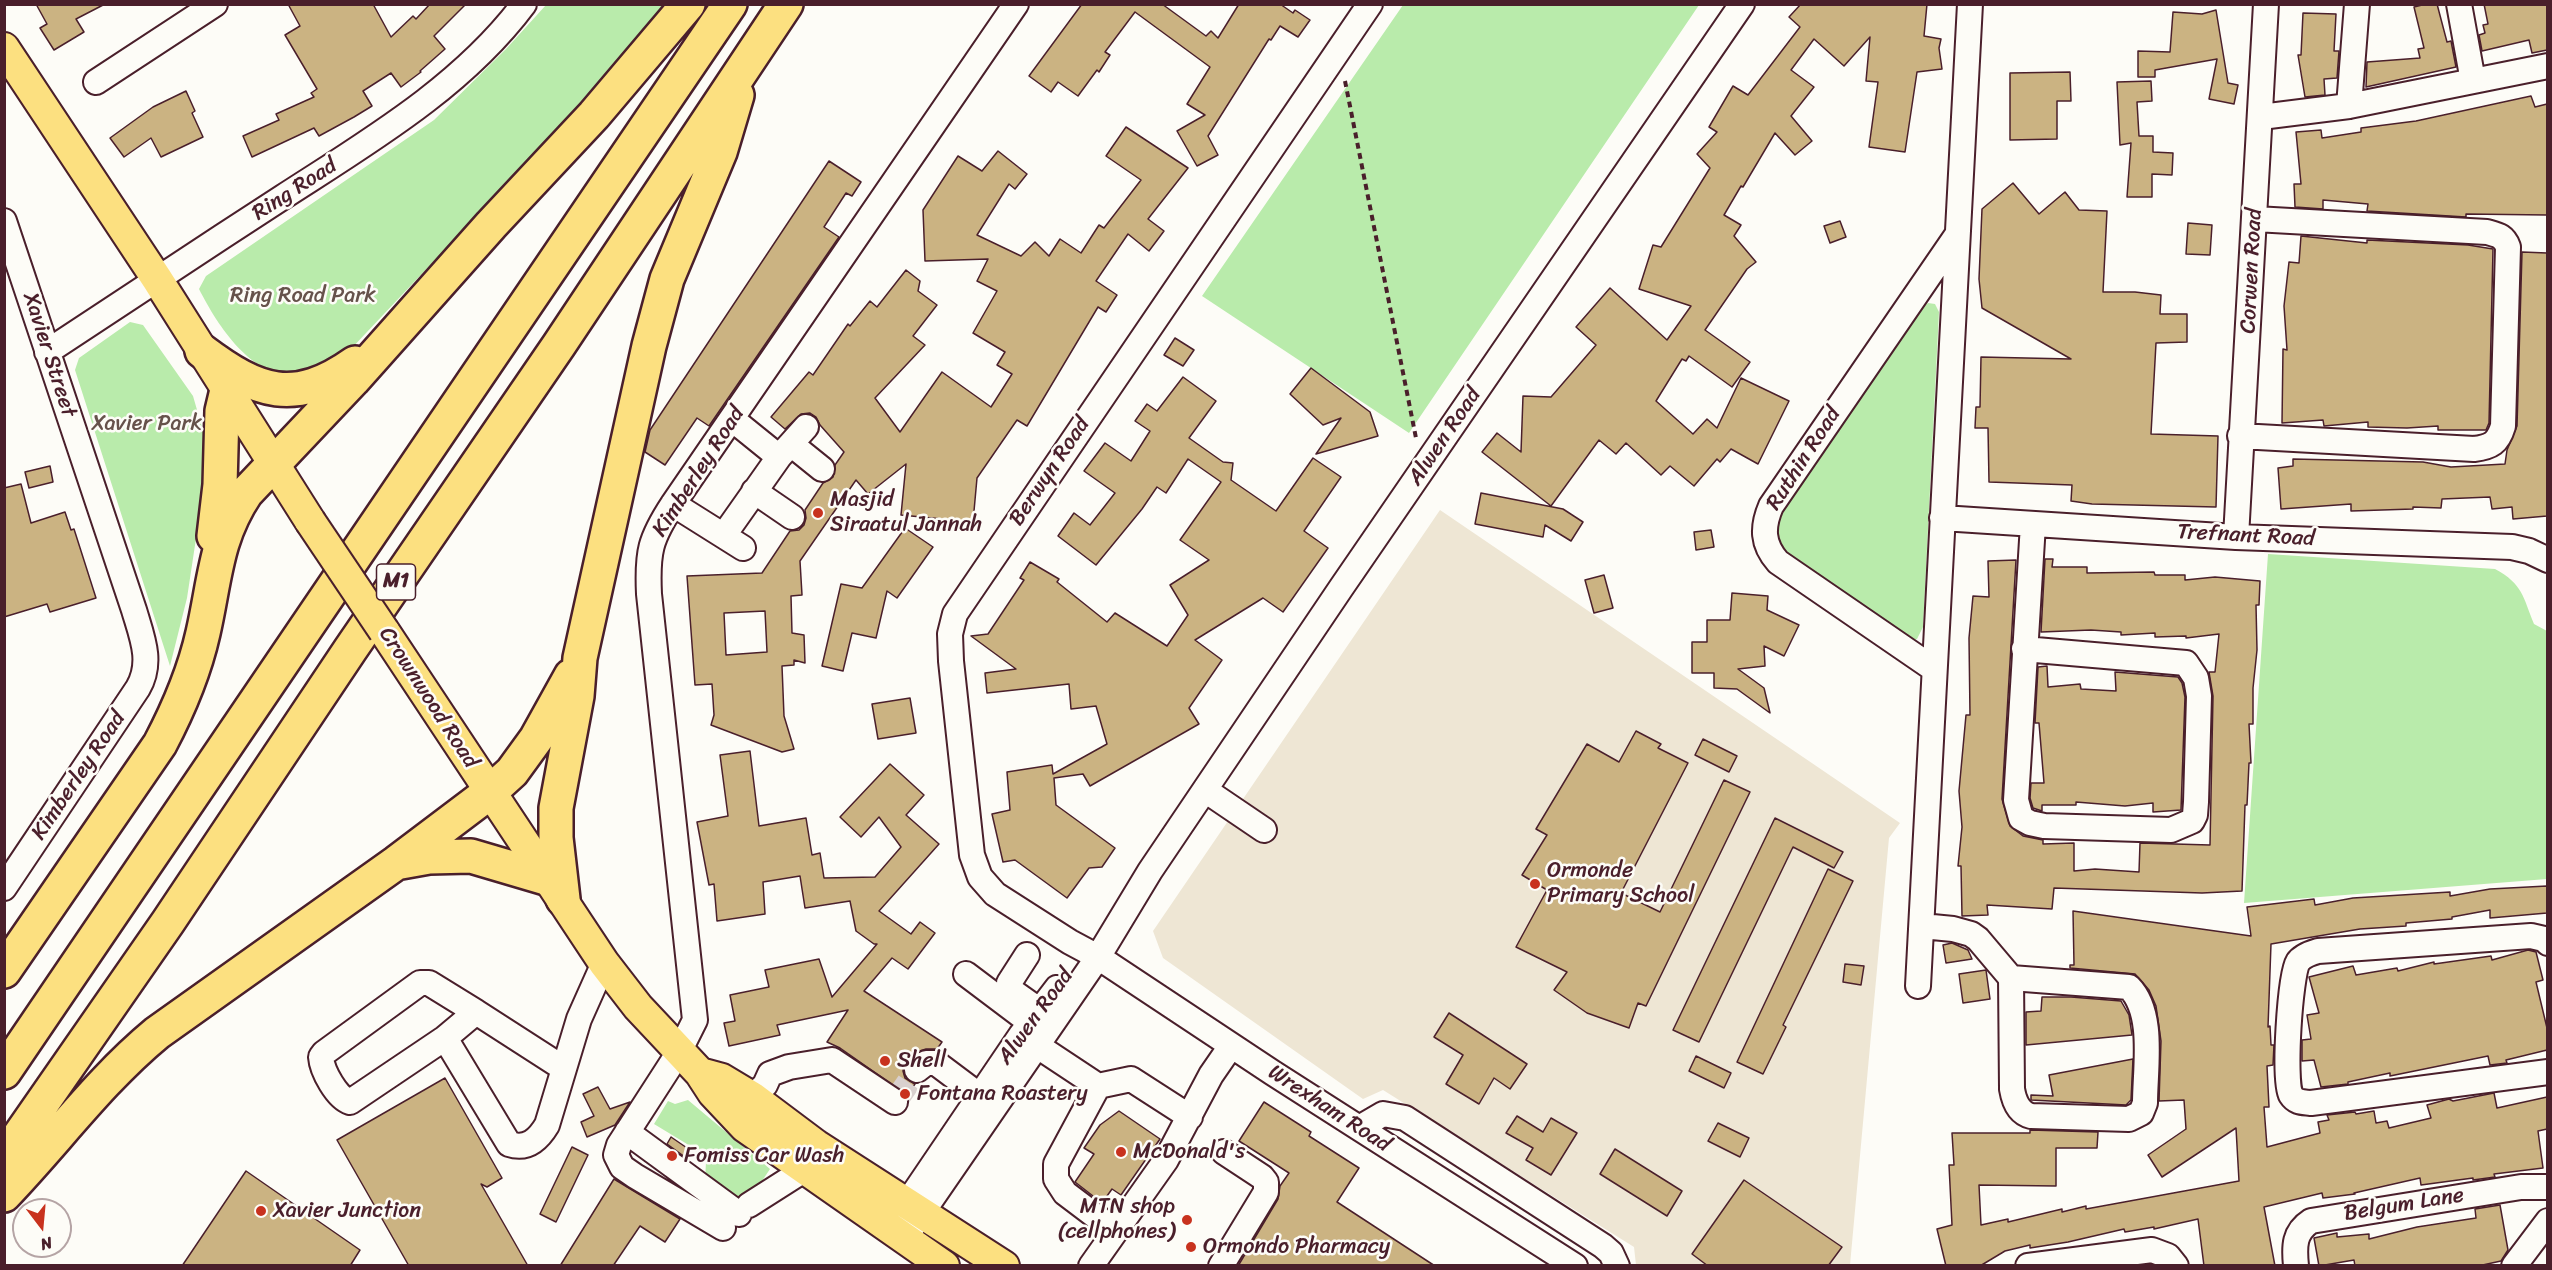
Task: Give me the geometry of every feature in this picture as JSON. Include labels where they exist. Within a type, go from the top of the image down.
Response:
[{"type":"highway","points":[[4,971],[160,744],[180,705],[192,676],[203,632],[215,564],[234,511],[246,493],[391,338],[601,106],[688,4]]},
{"type":"highway","name":"M1","points":[[4,1072],[730,4]]},
{"type":"highway","name":"M1","points":[[4,1158],[168,922],[350,650],[559,345],[786,4]]},
{"type":"highway","points":[[396,863],[429,857],[471,856],[556,889],[556,808],[577,696],[580,658],[652,334],[667,279],[720,152],[747,62]]},
{"type":"highway","points":[[202,351],[249,383],[284,391],[309,387],[329,379],[391,338]]},
{"type":"highway","points":[[215,564],[214,534],[222,465],[222,411],[227,390]]},
{"type":"highway","points":[[4,1195],[91,1095],[139,1048],[211,993],[396,863],[490,792],[512,772],[536,739],[580,658]]},
{"type":"main road","points":[[4,48],[157,279]]},
{"type":"main road","name":"Crownwood Road","points":[[157,279],[310,521],[604,963],[638,1007],[700,1072],[712,1093],[745,1127],[944,1266]]},
{"type":"main road","name":"Crownwood Road","points":[[700,1072],[722,1079],[752,1097],[816,1145],[1004,1266]]},
{"type":"street","points":[[96,82],[215,4]]},
{"type":"street","name":"Ring Road","points":[[47,352],[356,150],[411,111],[477,55],[524,4]]},
{"type":"street","name":"Kimberley Road","points":[[804,1170],[737,1215],[627,1132],[679,1052],[695,1020],[649,594],[648,565],[655,535],[673,504],[1016,4]]},
{"type":"street","name":"Berwyn Road","points":[[1092,953],[995,894],[984,884],[977,872],[972,855],[951,661],[950,634],[955,614],[1370,4]]},
{"type":"street","name":"Alwen Road","points":[[915,1209],[980,1096],[1092,953],[1150,871],[1742,4]]},
{"type":"street","points":[[1918,987],[1970,4]]},
{"type":"street","name":"Corwen Road","points":[[2236,537],[2266,4]]},
{"type":"street","points":[[2349,106],[2357,4]]},
{"type":"street","points":[[2459,4],[2473,81]]},
{"type":"street","points":[[2261,117],[2349,106],[2547,66]]},
{"type":"street","points":[[2240,436],[2474,448],[2487,447],[2496,442],[2503,426],[2508,247],[2505,239],[2487,232],[2255,219]]},
{"type":"street","name":"Xavier Street","points":[[4,221],[134,610],[146,661]]},
{"type":"street","name":"Ruthin Road","points":[[1934,669],[1778,561],[1768,549],[1763,531],[1771,506],[1957,235]]},
{"type":"street","points":[[732,419],[792,443],[822,469]]},
{"type":"street","points":[[673,504],[734,542],[754,491],[792,443]]},
{"type":"street","points":[[754,491],[792,517]]},
{"type":"street","name":"Trefnant Road","points":[[1942,518],[2236,537],[2512,546],[2547,560]]},
{"type":"street","points":[[2024,649],[2186,663],[2192,668],[2199,696],[2196,802],[2192,821],[2171,830],[2044,826],[2021,818],[2016,800],[2024,649],[2033,524]]},
{"type":"street","name":"Kimberley Road","points":[[4,888],[138,688],[144,678],[146,661]]},
{"type":"street","points":[[1205,790],[1264,830]]},
{"type":"street","points":[[1922,926],[1953,929],[1971,934],[1978,939],[2010,978],[2012,1089],[2013,1097],[2020,1109],[2031,1116],[2129,1119],[2141,1113],[2145,1103],[2146,1015],[2136,994],[2129,987],[2010,978]]},
{"type":"street","points":[[2547,943],[2544,939],[2531,936],[2318,951],[2308,955],[2297,964],[2292,980],[2287,1076],[2292,1097],[2300,1102],[2311,1102],[2547,1072]]},
{"type":"street","name":"Alwen Road","points":[[897,1234],[1032,1028],[1092,953]]},
{"type":"street","name":"Wrexham Road","points":[[1092,953],[1231,1046],[1575,1266]]},
{"type":"street","points":[[1027,955],[1009,983],[1009,989],[1032,1028]]},
{"type":"street","points":[[445,1038],[509,1144],[519,1147],[530,1144],[541,1136],[547,1125],[579,1019],[604,963]]},
{"type":"street","points":[[966,974],[1098,1086]]},
{"type":"street","points":[[476,1012],[445,1038],[350,1102],[340,1094],[321,1062],[324,1053],[420,983],[429,983],[476,1012],[563,1068]]},
{"type":"street","points":[[1091,1266],[1114,1230],[1153,1181],[1211,1075],[1231,1046]]},
{"type":"street","points":[[752,1097],[765,1085],[770,1074],[789,1067],[832,1060],[895,1102]]},
{"type":"street","points":[[917,1070],[926,1062],[936,1063],[980,1096]]},
{"type":"street","points":[[1114,1230],[1065,1192],[1056,1179],[1056,1164],[1098,1086],[1131,1078],[1190,1117]]},
{"type":"street","points":[[1359,1128],[1383,1114],[1405,1118],[1603,1246],[1611,1253],[1617,1266]]},
{"type":"street","points":[[1221,1266],[1266,1192],[1266,1182],[1262,1177],[1224,1152]]},
{"type":"street","name":"Belgum Lane","points":[[2296,1266],[2295,1240],[2302,1226],[2311,1221],[2521,1187],[2547,1187]]},
{"type":"street","points":[[2514,1266],[2547,1221]]},
{"type":"street","points":[[2028,1266],[2090,1261],[2152,1250],[2168,1256],[2176,1266]]},
{"type":"path","points":[[1339,50],[1422,471]]},
{"type":"shaded area","name":"Ormonde Primary School","points":[[1440,510],[1900,823],[1889,838],[1850,1265],[1636,1265],[1634,1247],[1383,1090],[1363,1099],[1163,958],[1153,931]]},
{"type":"green space","name":"Ring Road Park","points":[[546,5],[670,5],[567,120],[350,350],[336,362],[320,372],[299,376],[280,374],[262,367],[246,355],[219,324],[199,289],[206,276],[434,120],[506,49]]},
{"type":"green space","points":[[1403,5],[1699,5],[1409,433],[1202,296]]},
{"type":"green space","points":[[1928,303],[1935,304],[1939,312],[1923,627],[1917,639],[1908,642],[1777,547],[1778,516],[1922,307]]},
{"type":"green space","name":"Xavier Park","points":[[130,322],[143,325],[193,396],[204,434],[207,466],[187,598],[170,666],[75,370],[79,358]]},
{"type":"green space","points":[[2268,554],[2495,569],[2517,586],[2534,624],[2547,631],[2547,879],[2244,903]]},
{"type":"green space","points":[[688,1100],[770,1169],[762,1181],[736,1198],[705,1181],[706,1162],[687,1144],[654,1124],[668,1101],[675,1104]]},
{"type":"building","points":[[36,4],[105,4],[76,19],[84,32],[54,50],[40,28],[47,24]]},
{"type":"building","points":[[288,4],[373,4],[391,37],[413,16],[416,19],[430,4],[466,4],[434,36],[445,49],[401,87],[391,73],[363,91],[372,106],[354,117],[319,136],[314,128],[252,157],[243,136],[279,120],[276,114],[314,97],[311,93],[317,89],[285,35],[300,26]]},
{"type":"building","points":[[1082,4],[1162,4],[1206,36],[1211,31],[1218,38],[1239,4],[1280,4],[1293,13],[1295,10],[1310,20],[1298,37],[1280,26],[1271,40],[1269,39],[1208,136],[1218,155],[1197,166],[1177,131],[1205,115],[1187,104],[1210,67],[1135,12],[1105,52],[1110,55],[1099,72],[1097,70],[1078,96],[1058,82],[1051,92],[1029,76]]},
{"type":"building","points":[[1801,4],[1927,4],[1924,36],[1941,39],[1939,48],[1942,69],[1917,72],[1905,152],[1869,147],[1878,82],[1866,81],[1870,37],[1844,66],[1814,39],[1791,70],[1814,87],[1791,116],[1812,141],[1795,155],[1775,133],[1724,215],[1741,225],[1734,236],[1756,262],[1747,269],[1705,330],[1750,362],[1732,387],[1689,356],[1686,361],[1682,359],[1656,401],[1693,434],[1707,419],[1717,428],[1741,378],[1789,401],[1758,464],[1731,449],[1720,462],[1717,459],[1694,486],[1670,466],[1661,475],[1626,443],[1616,454],[1599,440],[1551,506],[1482,452],[1497,433],[1521,452],[1523,396],[1551,397],[1596,345],[1576,327],[1610,288],[1667,340],[1691,306],[1639,289],[1653,245],[1661,247],[1710,168],[1697,154],[1717,132],[1709,127],[1733,86],[1748,95],[1800,27],[1789,17]]},
{"type":"building","points":[[2437,4],[2447,42],[2451,41],[2456,67],[2366,87],[2367,62],[2420,58],[2418,49],[2424,48],[2414,7]]},
{"type":"building","points":[[2484,4],[2547,4],[2547,50],[2532,53],[2529,40],[2482,51],[2479,35],[2485,33],[2483,25],[2488,24]]},
{"type":"building","points":[[2216,10],[2228,83],[2238,85],[2234,104],[2209,99],[2217,59],[2155,70],[2155,77],[2138,77],[2138,51],[2170,52],[2173,12],[2202,14]]},
{"type":"building","points":[[2303,13],[2336,14],[2334,51],[2339,51],[2337,78],[2324,79],[2325,95],[2305,97],[2298,55],[2301,55]]},
{"type":"building","points":[[2070,72],[2071,101],[2057,101],[2057,139],[2010,140],[2010,73]]},
{"type":"building","points":[[2151,81],[2152,101],[2137,102],[2139,136],[2153,136],[2153,152],[2173,153],[2172,175],[2152,174],[2152,197],[2127,197],[2131,143],[2120,145],[2117,82]]},
{"type":"building","points":[[186,91],[195,111],[192,113],[203,137],[161,157],[151,138],[124,157],[110,138],[153,107]]},
{"type":"building","points":[[2531,96],[2535,107],[2547,104],[2547,215],[2466,214],[2466,217],[2367,211],[2368,204],[2323,200],[2323,209],[2295,207],[2294,184],[2301,184],[2296,132],[2321,130],[2322,138],[2361,132],[2361,128],[2416,121]]},
{"type":"building","points":[[1126,127],[1188,168],[1148,219],[1164,231],[1149,251],[1128,234],[1096,281],[1117,295],[1106,312],[1098,307],[1027,426],[1017,420],[977,478],[973,522],[901,515],[906,464],[868,494],[856,480],[800,561],[802,595],[791,596],[792,633],[804,635],[805,663],[794,660],[794,665],[782,666],[784,716],[794,749],[782,752],[711,725],[714,715],[712,684],[695,685],[687,576],[762,573],[790,531],[799,530],[804,525],[805,510],[823,483],[833,477],[835,465],[844,452],[820,425],[816,417],[810,413],[801,414],[785,429],[771,417],[809,372],[813,375],[848,324],[850,326],[870,301],[877,307],[906,270],[920,281],[918,291],[937,305],[913,336],[925,345],[875,398],[900,432],[942,372],[991,407],[1012,374],[997,365],[1005,352],[973,333],[997,291],[977,281],[988,259],[925,261],[923,210],[958,156],[982,171],[998,151],[1027,174],[1015,189],[1009,184],[977,235],[1021,256],[1035,242],[1049,256],[1060,239],[1081,253],[1099,225],[1104,228],[1141,180],[1106,156]],"holes":[[[765,611],[767,652],[726,655],[724,613]]]},
{"type":"building","points":[[829,161],[861,182],[852,196],[846,193],[824,227],[839,237],[709,426],[697,418],[665,465],[645,452],[650,430]]},
{"type":"building","points":[[2013,183],[2039,214],[2065,192],[2079,210],[2107,211],[2103,292],[2161,295],[2160,314],[2187,314],[2187,342],[2156,343],[2151,434],[2218,436],[2216,507],[2092,504],[2071,501],[2072,485],[1989,482],[1988,428],[1975,428],[1976,407],[1980,407],[1981,357],[2071,359],[1982,308],[1979,279],[1982,209]]},
{"type":"building","points":[[1840,221],[1846,237],[1830,243],[1824,226]]},
{"type":"building","points":[[2188,223],[2212,225],[2210,255],[2186,254]]},
{"type":"building","points":[[2301,236],[2367,243],[2367,240],[2468,245],[2493,249],[2489,423],[2486,430],[2438,430],[2438,426],[2368,427],[2368,422],[2324,426],[2323,420],[2282,423],[2283,349],[2287,350],[2284,306],[2289,262],[2299,263]]},
{"type":"building","points":[[2522,252],[2547,253],[2547,516],[2513,519],[2512,507],[2492,509],[2490,497],[2442,499],[2441,508],[2413,507],[2413,509],[2351,511],[2351,504],[2281,509],[2278,468],[2293,466],[2293,459],[2423,462],[2451,467],[2505,464],[2507,450],[2517,426]]},
{"type":"building","points":[[1175,338],[1194,350],[1183,366],[1164,355]]},
{"type":"building","points":[[1311,368],[1370,412],[1378,436],[1316,454],[1341,418],[1323,425],[1290,394]]},
{"type":"building","points":[[1183,377],[1216,401],[1189,438],[1223,462],[1233,463],[1231,480],[1276,511],[1313,458],[1341,477],[1304,531],[1328,548],[1283,612],[1263,598],[1195,640],[1222,660],[1189,708],[1199,724],[1090,786],[1083,774],[1054,778],[1056,805],[1115,848],[1102,867],[1089,868],[1067,898],[1015,860],[1003,862],[992,814],[1010,810],[1007,772],[1052,765],[1053,774],[1107,744],[1096,706],[1071,709],[1069,684],[987,693],[985,673],[1016,669],[971,636],[988,634],[1024,580],[1020,578],[1030,562],[1059,579],[1057,582],[1107,622],[1115,613],[1167,646],[1188,615],[1170,585],[1209,560],[1180,540],[1221,482],[1188,459],[1166,493],[1157,487],[1096,565],[1058,536],[1074,513],[1090,525],[1115,493],[1084,471],[1105,443],[1131,461],[1150,431],[1135,421],[1147,404],[1157,411]]},
{"type":"building","points":[[50,466],[53,482],[29,488],[25,472]]},
{"type":"building","points":[[21,484],[31,523],[65,512],[71,530],[74,529],[96,598],[50,612],[47,604],[4,617],[4,488]]},
{"type":"building","points":[[1481,493],[1563,509],[1583,522],[1571,541],[1545,525],[1543,537],[1475,524]]},
{"type":"building","points":[[905,528],[933,547],[897,598],[887,591],[876,638],[852,633],[843,671],[822,666],[841,584],[862,588]]},
{"type":"building","points":[[1711,530],[1714,547],[1696,550],[1694,532]]},
{"type":"building","points":[[2045,559],[2053,559],[2052,567],[2087,567],[2087,573],[2154,572],[2155,575],[2185,575],[2185,580],[2215,577],[2260,581],[2259,605],[2256,605],[2257,650],[2253,688],[2253,724],[2249,724],[2251,763],[2249,763],[2247,805],[2245,805],[2242,891],[2202,893],[2054,888],[2052,909],[1987,905],[1988,915],[1962,916],[1961,866],[1958,866],[1962,827],[1959,791],[1966,715],[1970,715],[1969,638],[1973,596],[1989,597],[1988,561],[2016,560],[2002,799],[2010,826],[2023,836],[2043,840],[2043,844],[2074,843],[2074,871],[2095,869],[2139,872],[2140,843],[2210,845],[2213,696],[2209,672],[2215,672],[2219,634],[2186,638],[2186,636],[2155,637],[2155,633],[2121,635],[2121,632],[2091,630],[2041,632]]},
{"type":"building","points":[[1604,575],[1613,608],[1594,613],[1585,580]]},
{"type":"building","points":[[1732,593],[1768,596],[1767,610],[1799,625],[1784,656],[1764,646],[1765,666],[1738,669],[1764,688],[1770,713],[1737,689],[1714,688],[1714,673],[1692,673],[1692,642],[1707,642],[1707,620],[1730,620]]},
{"type":"building","points":[[2047,666],[2048,687],[2080,684],[2081,689],[2116,691],[2115,672],[2178,677],[2185,697],[2181,810],[2153,812],[2153,803],[2125,806],[2076,802],[2076,805],[2042,805],[2042,811],[2033,808],[2030,798],[2031,783],[2044,783],[2039,723],[2035,723],[2038,667]]},
{"type":"building","points":[[910,698],[916,733],[878,739],[872,704]]},
{"type":"building","points":[[1636,731],[1661,744],[1658,748],[1688,763],[1621,893],[1660,912],[1724,780],[1750,792],[1646,1006],[1638,1003],[1629,1028],[1587,1013],[1554,990],[1567,972],[1516,947],[1547,890],[1522,875],[1547,835],[1536,829],[1587,744],[1619,762]]},
{"type":"building","points":[[1703,739],[1737,756],[1729,772],[1695,755]]},
{"type":"building","points":[[750,751],[759,826],[806,818],[812,855],[820,853],[824,878],[875,877],[901,847],[879,817],[861,837],[840,817],[890,764],[924,795],[906,815],[939,844],[879,911],[911,934],[920,922],[935,933],[908,969],[892,958],[864,991],[942,1042],[937,1049],[917,1052],[904,1064],[905,1078],[915,1084],[907,1095],[840,1048],[827,1042],[848,1010],[777,1025],[780,1035],[729,1046],[724,1023],[735,1021],[730,995],[769,987],[765,970],[819,959],[832,997],[877,944],[856,931],[850,901],[805,908],[800,876],[763,882],[765,914],[717,921],[714,884],[709,885],[697,822],[728,816],[720,755]]},
{"type":"building","points":[[1775,818],[1843,852],[1834,868],[1793,847],[1699,1042],[1673,1030]]},
{"type":"building","points":[[1828,869],[1853,881],[1783,1025],[1786,1027],[1763,1074],[1737,1062]]},
{"type":"building","points":[[2547,886],[2547,913],[2490,918],[2490,910],[2452,917],[2452,919],[2406,923],[2406,926],[2360,929],[2271,944],[2268,1027],[2270,1026],[2271,1045],[2274,1045],[2273,1065],[2267,1066],[2269,1107],[2264,1107],[2267,1147],[2320,1133],[2318,1122],[2329,1120],[2327,1115],[2374,1111],[2376,1123],[2387,1121],[2389,1128],[2431,1118],[2427,1105],[2449,1099],[2453,1101],[2494,1093],[2497,1108],[2547,1097],[2547,1129],[2538,1131],[2543,1168],[2494,1174],[2495,1177],[2421,1185],[2420,1178],[2355,1194],[2323,1198],[2322,1193],[2264,1207],[2275,1266],[2204,1266],[2198,1219],[2154,1229],[2154,1227],[2125,1232],[2124,1229],[2068,1242],[2030,1248],[2030,1245],[2005,1251],[1980,1266],[1946,1266],[1937,1229],[1952,1225],[1949,1165],[1954,1165],[1952,1133],[2030,1133],[2030,1130],[2098,1132],[2097,1148],[2056,1148],[2056,1186],[1979,1185],[1981,1225],[2008,1219],[2008,1222],[2062,1209],[2062,1212],[2086,1206],[2086,1209],[2239,1181],[2236,1128],[2162,1177],[2148,1155],[2186,1129],[2184,1100],[2159,1101],[2161,1041],[2156,1006],[2149,990],[2135,974],[2070,968],[2070,965],[2074,965],[2073,911],[2251,936],[2247,907],[2314,899],[2315,905],[2353,898],[2450,892],[2450,896],[2490,889]]},
{"type":"building","points":[[1952,943],[1968,950],[1972,959],[1946,963],[1943,945]]},
{"type":"building","points":[[2528,950],[2536,952],[2543,980],[2536,982],[2547,1028],[2547,1050],[2506,1060],[2507,1063],[2490,1065],[2488,1056],[2390,1076],[2390,1073],[2348,1082],[2348,1084],[2321,1087],[2314,1060],[2302,1061],[2302,1040],[2311,1039],[2307,1015],[2319,1013],[2309,977],[2353,966],[2356,975],[2397,968],[2398,971],[2434,962],[2434,964],[2491,956],[2492,960]]},
{"type":"building","points":[[1845,964],[1864,966],[1861,985],[1843,982]]},
{"type":"building","points":[[1986,970],[1990,999],[1963,1003],[1959,974]]},
{"type":"building","points":[[2042,997],[2121,1001],[2129,1015],[2132,1035],[2026,1045],[2026,1012],[2041,1011]]},
{"type":"building","points":[[1449,1013],[1527,1064],[1510,1089],[1494,1078],[1479,1104],[1446,1084],[1463,1055],[1434,1037]]},
{"type":"building","points":[[1696,1056],[1731,1073],[1724,1088],[1689,1071]]},
{"type":"building","points":[[2133,1059],[2131,1100],[2126,1105],[2031,1100],[2031,1095],[2053,1096],[2049,1075]]},
{"type":"building","points":[[445,1078],[502,1178],[487,1187],[481,1184],[528,1266],[409,1266],[337,1140]]},
{"type":"building","points":[[598,1087],[610,1109],[630,1102],[615,1125],[587,1137],[581,1122],[594,1116],[583,1094]]},
{"type":"building","points":[[1264,1102],[1311,1132],[1309,1136],[1359,1168],[1337,1202],[1435,1266],[1238,1266],[1278,1199],[1280,1186],[1289,1173],[1239,1141]]},
{"type":"building","name":"McDonald's","points":[[1119,1111],[1160,1139],[1121,1195],[1112,1189],[1102,1203],[1075,1182],[1094,1154],[1084,1148],[1100,1125]]},
{"type":"building","points":[[1517,1116],[1543,1132],[1551,1118],[1577,1133],[1551,1175],[1526,1160],[1533,1148],[1506,1133]]},
{"type":"building","points":[[1718,1123],[1749,1138],[1740,1157],[1708,1141]]},
{"type":"building","points":[[671,1137],[690,1150],[685,1157],[667,1144]]},
{"type":"building","points":[[572,1147],[588,1155],[556,1222],[540,1214]]},
{"type":"building","points":[[1615,1149],[1682,1191],[1667,1216],[1600,1174]]},
{"type":"building","name":"Xavier Junction","points":[[246,1171],[360,1250],[350,1266],[182,1266]]},
{"type":"building","points":[[614,1179],[680,1219],[665,1242],[640,1226],[613,1266],[560,1266]]},
{"type":"building","points":[[1744,1180],[1842,1247],[1828,1266],[1708,1266],[1692,1254]]},
{"type":"building","points":[[2500,1205],[2508,1250],[2501,1261],[2478,1266],[2355,1266],[2354,1260],[2319,1266],[2314,1238],[2337,1233],[2337,1237],[2369,1234],[2369,1239],[2417,1227],[2476,1218],[2475,1209]]},
{"type":"tunnel","points":[[895,1102],[917,1070]]},
{"type":"place","name":"Masjid Siraatul Jannah","points":[[818,513]]},
{"type":"place","name":"Ormonde Primary School","points":[[1535,884]]},
{"type":"place","name":"Shell","points":[[885,1061]]},
{"type":"place","name":"Fontana Roastery","points":[[905,1094]]},
{"type":"place","name":"McDonald's","points":[[1121,1152]]},
{"type":"place","name":"Fomiss Car Wash","points":[[672,1156]]},
{"type":"place","name":"Xavier Junction","points":[[261,1211]]},
{"type":"place","name":"MTN shop (cellphones)","points":[[1187,1220]]},
{"type":"place","name":"Ormondo Pharmacy","points":[[1191,1247]]}]
